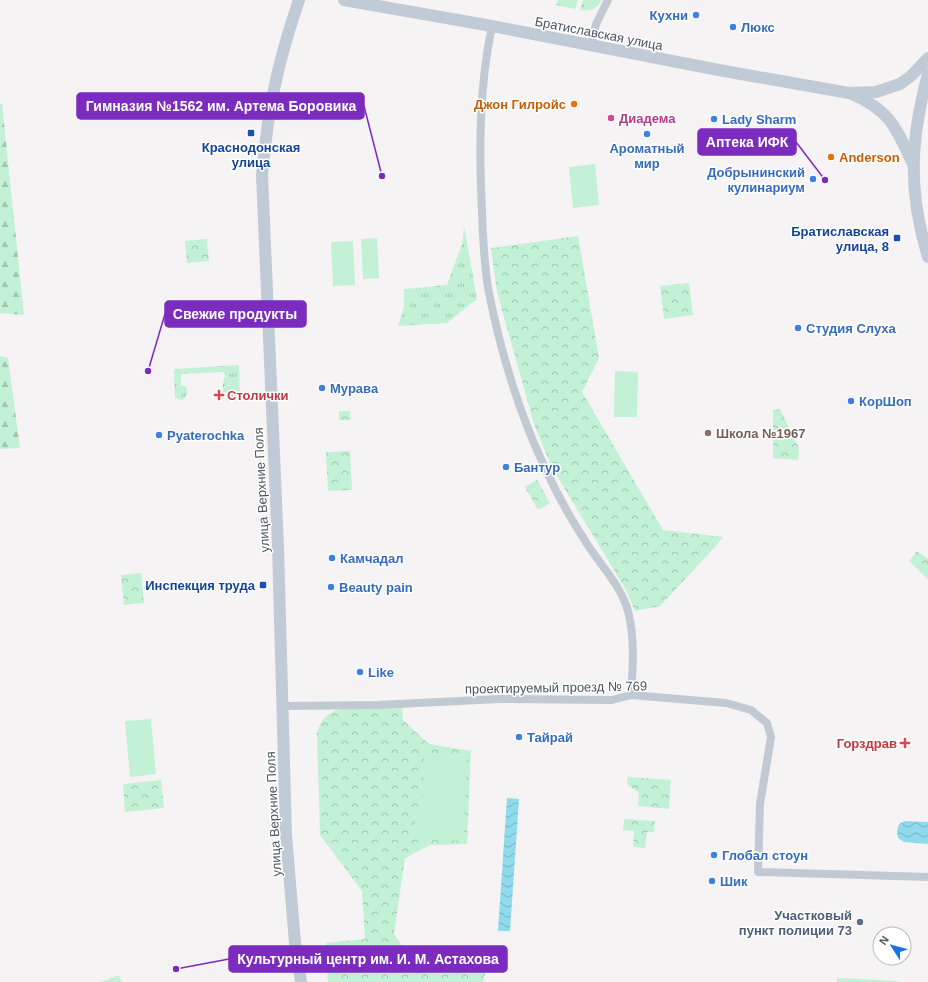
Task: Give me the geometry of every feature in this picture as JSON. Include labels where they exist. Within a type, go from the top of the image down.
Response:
[{"type":"main road","name":"улица Верхние Поля","points":[[299,0],[292,20],[269,116],[262,176],[278,548],[286,835],[295,943],[302,982]]},
{"type":"main road","name":"Братиславская улица","points":[[344,0],[492,26],[724,71],[849,93],[876,92],[900,84],[911,76],[928,58]]},
{"type":"main road","name":"Братиславская улица","points":[[928,74],[920,103],[916,126],[913,165],[916,209],[928,257]]},
{"type":"main road","name":"Братиславская улица","points":[[849,93],[872,105],[889,119],[896,129],[913,165]]},
{"type":"street","points":[[591,46],[596,24],[608,0]]},
{"type":"street","points":[[492,26],[486,54],[483,87],[480,167],[484,243],[489,292],[503,350],[522,412],[545,470],[584,540],[620,591],[628,611],[632,635],[631,695]]},
{"type":"street","name":"проектируемый проезд № 769","points":[[283,706],[378,705],[499,699],[612,700],[631,695],[726,703],[751,710],[767,723],[771,736],[760,804],[758,872],[928,878]]},
{"type":"green space","points":[[558,0],[578,0],[575,9],[556,5]]},
{"type":"green space","points":[[583,0],[602,0],[598,6],[593,9],[580,10]]},
{"type":"green space","points":[[0,104],[2,104],[24,315],[0,313]]},
{"type":"green space","points":[[595,164],[599,205],[573,208],[569,167]]},
{"type":"green space","points":[[464,226],[477,299],[447,323],[398,326],[404,307],[404,289],[447,285],[462,244]]},
{"type":"green space","points":[[578,236],[599,358],[582,392],[663,530],[723,537],[660,606],[635,611],[626,590],[551,466],[534,424],[497,292],[491,248]]},
{"type":"green space","points":[[377,238],[379,278],[363,279],[361,239]]},
{"type":"green space","points":[[207,239],[209,261],[187,263],[185,241]]},
{"type":"green space","points":[[353,241],[355,285],[333,286],[331,242]]},
{"type":"green space","points":[[689,283],[693,315],[664,319],[660,286]]},
{"type":"green space","points":[[0,356],[8,358],[20,448],[0,449]]},
{"type":"green space","points":[[239,365],[240,400],[228,401],[224,395],[223,382],[225,376],[223,372],[181,374],[181,386],[186,386],[187,394],[182,400],[175,398],[174,369]]},
{"type":"green space","points":[[615,371],[638,372],[637,417],[614,417]]},
{"type":"green space","points":[[780,409],[799,448],[798,460],[773,458],[773,410]]},
{"type":"green space","points":[[339,411],[350,411],[351,420],[339,420]]},
{"type":"green space","points":[[350,451],[352,490],[328,491],[326,452]]},
{"type":"green space","points":[[537,480],[550,503],[538,510],[525,487]]},
{"type":"green space","points":[[917,551],[928,559],[928,579],[909,561]]},
{"type":"green space","points":[[141,573],[144,603],[124,605],[121,575]]},
{"type":"green space","points":[[402,707],[403,720],[429,744],[471,751],[467,844],[430,845],[405,858],[394,934],[407,953],[487,967],[483,982],[328,982],[326,943],[365,939],[362,891],[320,835],[317,732],[326,717],[337,710],[344,708]]},
{"type":"green space","points":[[151,719],[156,774],[130,777],[125,721]]},
{"type":"green space","points":[[424,753],[467,755],[463,841],[414,839],[416,808],[422,808]]},
{"type":"green space","points":[[628,777],[671,780],[669,809],[638,806],[639,793],[627,784]]},
{"type":"green space","points":[[161,780],[164,808],[125,812],[123,784]]},
{"type":"green space","points":[[624,819],[655,821],[654,832],[647,832],[645,848],[633,847],[634,831],[623,830]]},
{"type":"green space","points":[[119,975],[122,982],[101,982]]},
{"type":"green space","points":[[837,978],[898,981],[898,982],[837,982]]},
{"type":"water","points":[[507,798],[519,799],[510,931],[498,931]]},
{"type":"water","points":[[905,821],[928,822],[928,844],[904,842],[898,838],[897,831],[899,824]]},
{"type":"place","name":"Кухни","points":[[696,15]]},
{"type":"place","name":"Люкс","points":[[733,27]]},
{"type":"place","name":"Джон Гилройс","points":[[574,104]]},
{"type":"place","name":"Диадема","points":[[611,118]]},
{"type":"place","name":"Lady Sharm","points":[[714,119]]},
{"type":"place","name":"Краснодонская улица","points":[[251,133]]},
{"type":"place","name":"Ароматный мир","points":[[647,134]]},
{"type":"place","name":"Anderson","points":[[831,157]]},
{"type":"place","name":"Гимназия №1562 им. Артема Боровика","points":[[382,176]]},
{"type":"place","name":"Добрынинский кулинариум","points":[[813,179]]},
{"type":"place","name":"Аптека ИФК","points":[[825,180]]},
{"type":"place","name":"Братиславская улица, 8","points":[[897,238]]},
{"type":"place","name":"Студия Слуха","points":[[798,328]]},
{"type":"place","name":"Свежие продукты","points":[[148,371]]},
{"type":"place","name":"Мурава","points":[[322,388]]},
{"type":"place","name":"Столички","points":[[219,395]]},
{"type":"place","name":"КорШоп","points":[[851,401]]},
{"type":"place","name":"Школа №1967","points":[[708,433]]},
{"type":"place","name":"Pyaterochka","points":[[159,435]]},
{"type":"place","name":"Бантур","points":[[506,467]]},
{"type":"place","name":"Камчадал","points":[[332,558]]},
{"type":"place","name":"Инспекция труда","points":[[263,585]]},
{"type":"place","name":"Beauty pain","points":[[331,587]]},
{"type":"place","name":"Like","points":[[360,672]]},
{"type":"place","name":"Тайрай","points":[[519,737]]},
{"type":"place","name":"Горздрав","points":[[905,743]]},
{"type":"place","name":"Глобал стоун","points":[[714,855]]},
{"type":"place","name":"Шик","points":[[712,881]]},
{"type":"place","name":"Участковый пункт полиции 73","points":[[860,922]]},
{"type":"place","name":"Культурный центр им. И. М. Астахова","points":[[176,969]]}]
